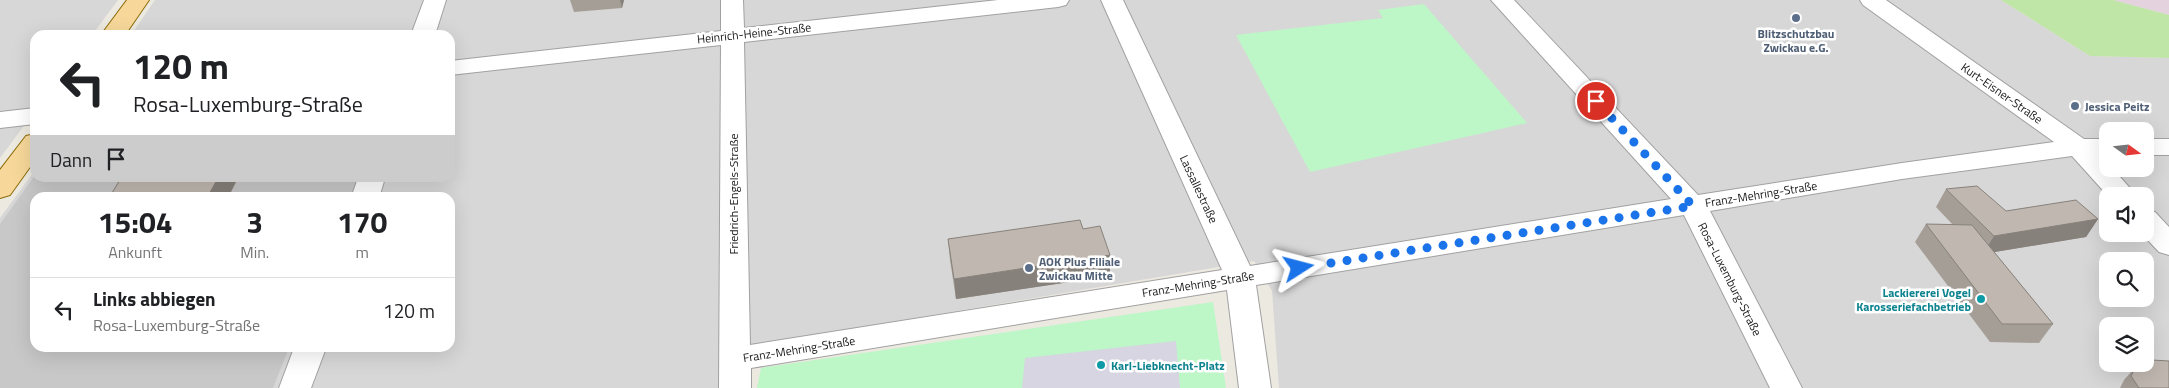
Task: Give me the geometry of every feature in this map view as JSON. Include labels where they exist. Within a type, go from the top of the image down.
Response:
[{"type":"main road","points":[[117,30],[138,0]]},
{"type":"main road","points":[[0,190],[30,149]]},
{"type":"street","points":[[425,30],[435,0]]},
{"type":"street","name":"Friedrich-Engels-Straße","points":[[732,0],[735,374]]},
{"type":"street","name":"Heinrich-Heine-Straße","points":[[455,67],[1058,0]]},
{"type":"street","name":"Lassallestraße","points":[[1112,0],[1240,277],[1255,388]]},
{"type":"street","name":"Rosa-Luxemburg-Straße","points":[[1502,0],[1693,206],[1786,388]]},
{"type":"street","name":"Kurt-Eisner-Straße","points":[[1871,0],[2078,147],[2116,187]]},
{"type":"street","points":[[0,120],[30,117]]},
{"type":"street","name":"Franz-Mehring-Straße","points":[[735,374],[1240,277],[1693,206],[1902,171],[2078,147],[2099,147]]},
{"type":"street","points":[[2154,147],[2169,147]]},
{"type":"street","points":[[2154,229],[2169,245]]},
{"type":"street","points":[[295,388],[308,352]]},
{"type":"shaded area","points":[[0,0],[118,0],[96,30],[30,30],[30,118],[0,158]]},
{"type":"shaded area","points":[[155,0],[2001,0],[2090,56],[2169,58],[2169,388],[1279,388],[1272,291],[1254,261],[725,350],[721,388],[0,388],[0,218],[30,177],[30,182],[455,182],[455,30],[134,30]]},
{"type":"shaded area","points":[[2113,0],[2169,0],[2169,15]]},
{"type":"shaded area","points":[[30,182],[356,182],[352,192],[30,192],[30,352],[287,352],[273,388],[0,388],[0,224]]},
{"type":"shaded area","name":"Karl-Liebknecht-Platz","points":[[1176,341],[1180,388],[1022,388],[1025,358]]},
{"type":"green space","points":[[2001,0],[2113,0],[2169,15],[2169,58],[2090,56]]},
{"type":"green space","points":[[1424,4],[1527,123],[1310,172],[1236,35],[1383,18],[1378,10]]},
{"type":"green space","points":[[1213,302],[1226,388],[757,388],[761,368]]},
{"type":"building","points":[[119,182],[216,182],[210,192],[113,192]]},
{"type":"building","points":[[1977,186],[2006,211],[2076,200],[2098,219],[1994,236],[1946,189]]},
{"type":"building","points":[[1080,220],[1083,229],[1100,226],[1110,255],[954,279],[948,239]]},
{"type":"building","points":[[1926,224],[1972,225],[2053,324],[2002,324]]},
{"type":"building","points":[[2154,360],[2169,361],[2169,388],[2139,388],[2131,376],[2133,372],[2154,372]]},
{"type":"place","name":"Blitzschutzbau Zwickau e.G.","points":[[1796,18]]},
{"type":"place","name":"Jessica Peitz","points":[[2075,106]]},
{"type":"place","name":"AOK Plus Filiale Zwickau Mitte","points":[[1029,268]]},
{"type":"place","name":"Lackiererei Vogel Karosseriefachbetrieb","points":[[1981,299]]},
{"type":"place","name":"Karl-Liebknecht-Platz","points":[[1101,365]]},
{"type":"route","points":[[1299,268],[1693,206],[1596,101]]}]
